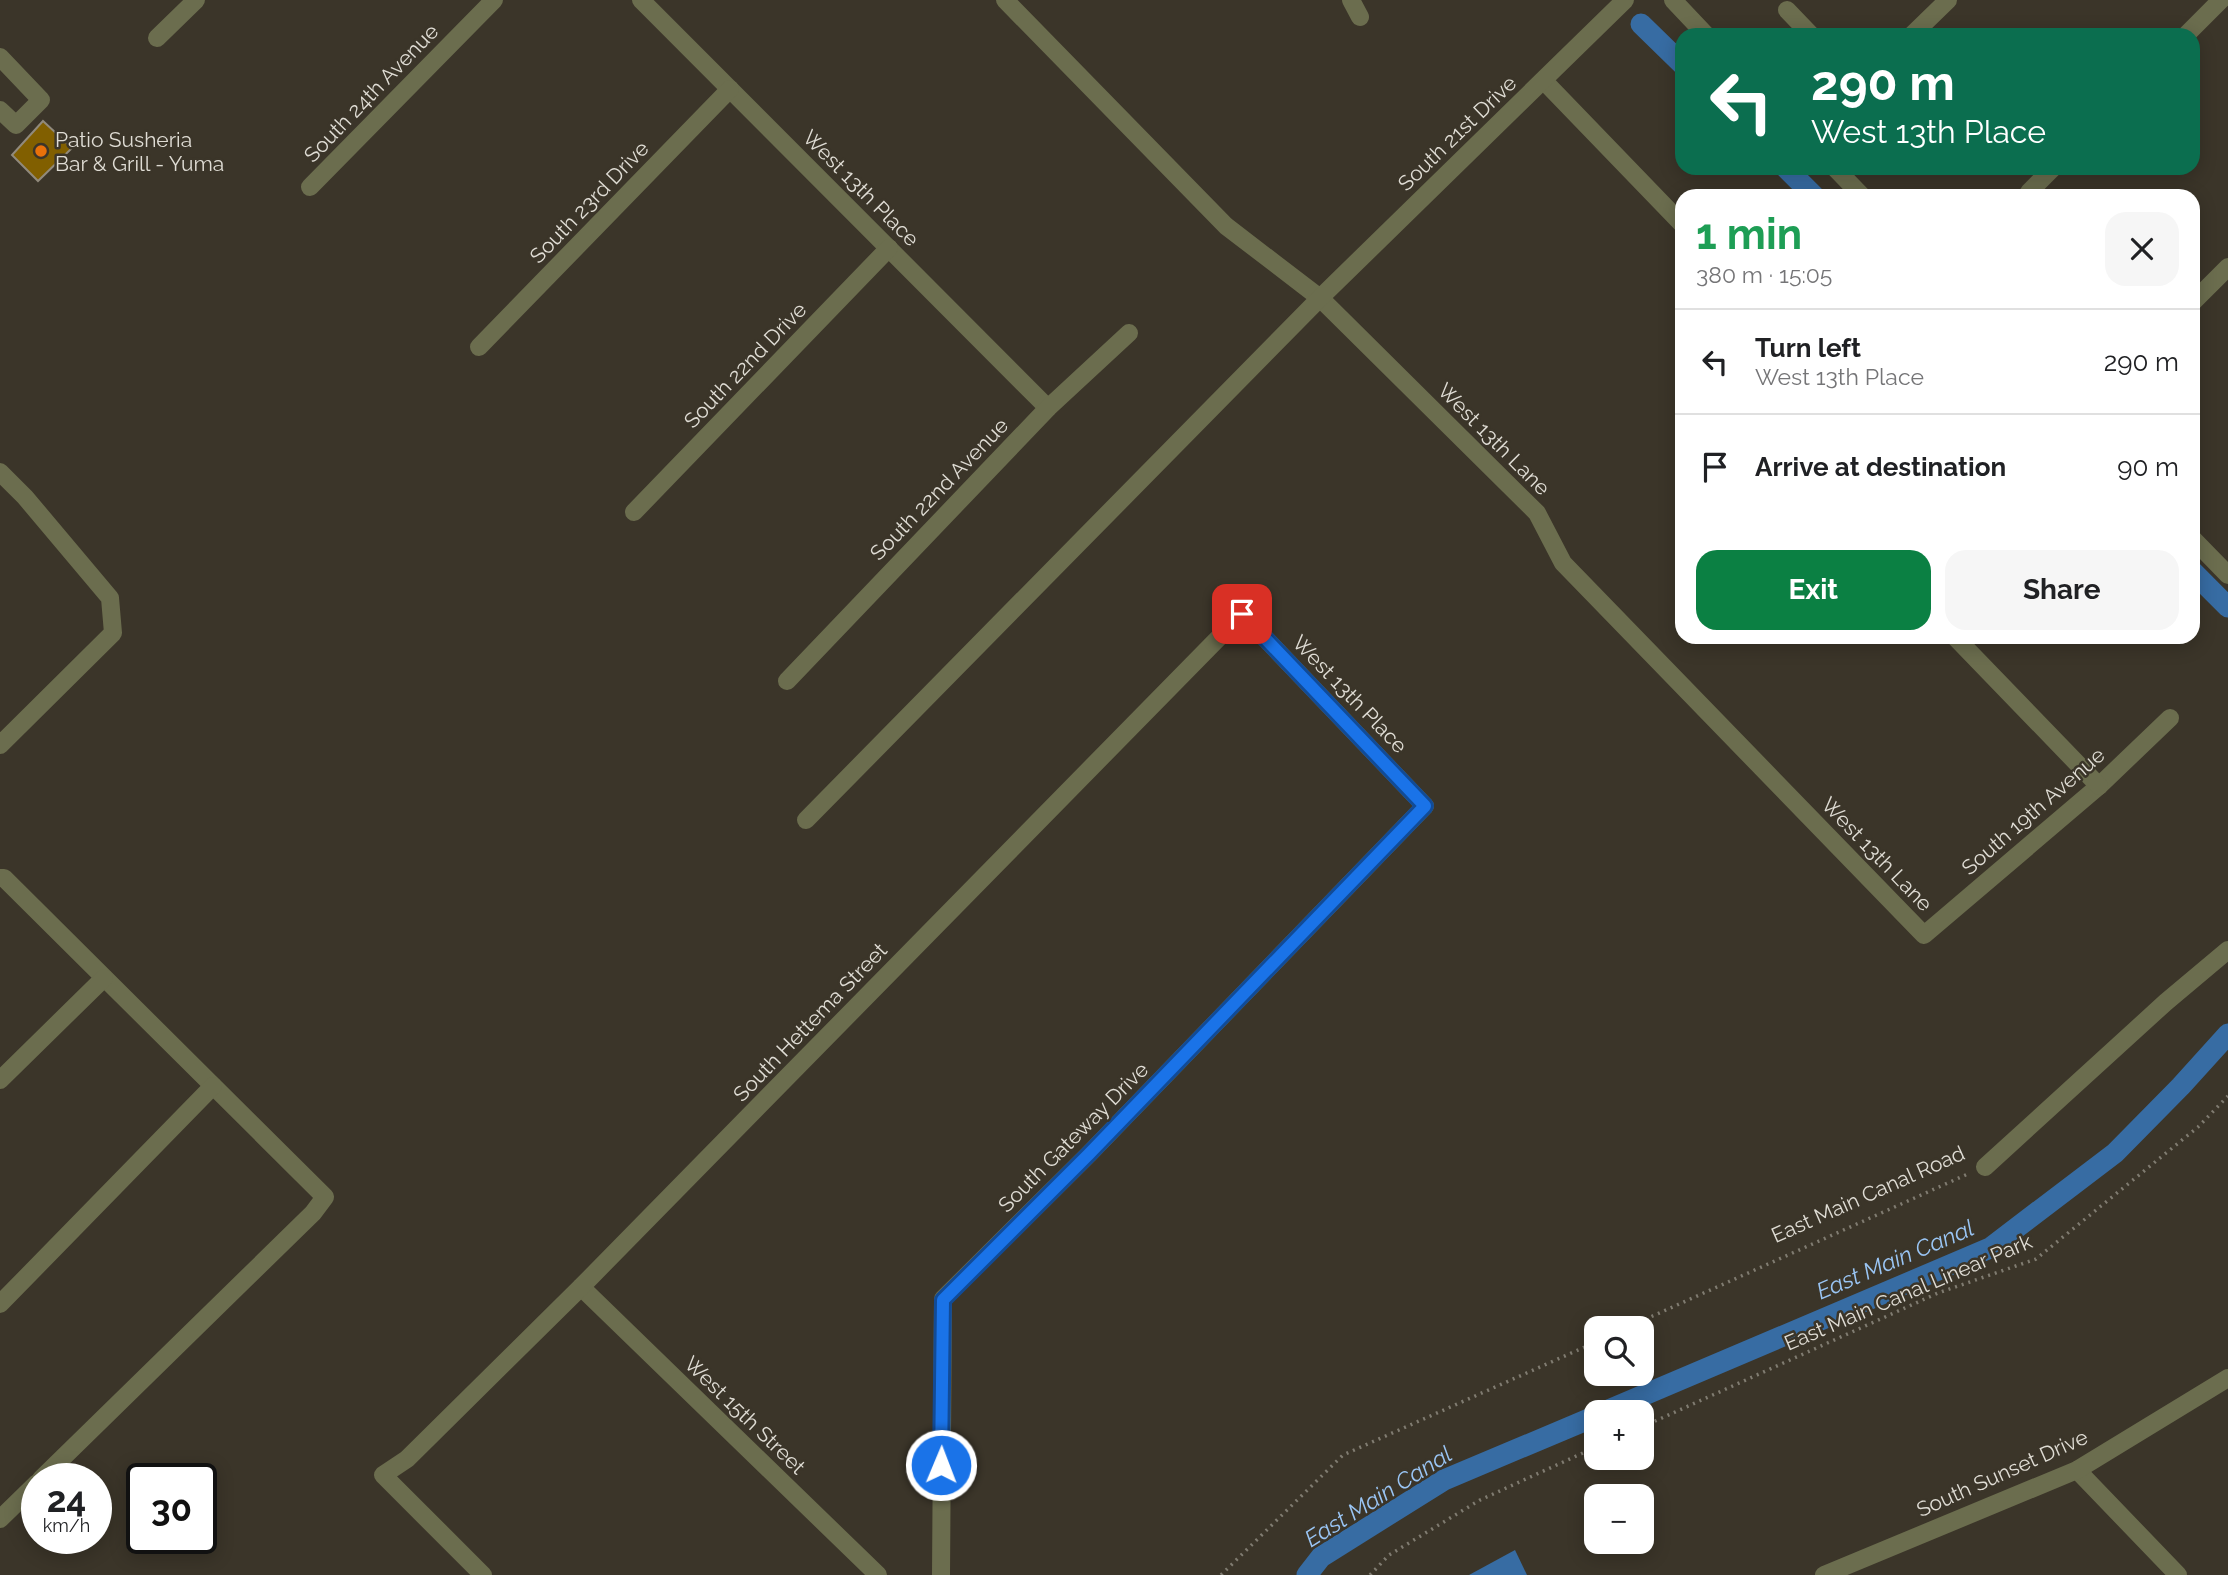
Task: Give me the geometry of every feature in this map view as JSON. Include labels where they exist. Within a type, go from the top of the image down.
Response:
[{"type":"street","points":[[157,38],[196,0]]},
{"type":"street","name":"South 24th Avenue","points":[[310,187],[494,0]]},
{"type":"street","name":"West 13th Place","points":[[641,0],[1048,408]]},
{"type":"street","name":"West 13th Lane","points":[[1005,0],[1226,226],[1320,298],[1537,513],[1563,563],[1924,935]]},
{"type":"street","points":[[1351,0],[1360,17]]},
{"type":"street","name":"South 21st Drive","points":[[806,820],[1320,298],[1625,0]]},
{"type":"street","points":[[1672,0],[1699,28]]},
{"type":"street","points":[[1919,28],[1948,0]]},
{"type":"street","points":[[2193,28],[2221,0]]},
{"type":"street","points":[[1787,10],[1804,28]]},
{"type":"street","points":[[0,57],[41,100],[16,125],[0,110]]},
{"type":"street","points":[[1544,81],[1675,217]]},
{"type":"street","name":"South 23rd Drive","points":[[479,347],[730,89]]},
{"type":"street","points":[[1842,175],[1855,189]]},
{"type":"street","points":[[2032,189],[2046,175]]},
{"type":"street","name":"South 22nd Drive","points":[[634,512],[889,248]]},
{"type":"street","points":[[2200,295],[2228,267]]},
{"type":"street","name":"South 22nd Avenue","points":[[787,681],[1048,408],[1129,333]]},
{"type":"street","points":[[0,472],[25,497],[110,598],[113,633],[0,745]]},
{"type":"street","points":[[2200,545],[2228,575]]},
{"type":"street","name":"West 13th Place","points":[[1242,614],[1425,806]]},
{"type":"street","name":"South Hettema Street","points":[[483,1575],[383,1475],[407,1459],[581,1287],[1242,614]]},
{"type":"street","points":[[1962,644],[2099,786]]},
{"type":"street","name":"South 19th Avenue","points":[[1924,935],[2099,786],[2170,718]]},
{"type":"street","name":"South Gateway Drive","points":[[941,1575],[943,1300],[1089,1154],[1425,806]]},
{"type":"street","points":[[0,878],[4,878],[325,1197],[313,1213],[57,1463]]},
{"type":"street","name":"East Main Canal Road","points":[[1985,1167],[2166,1002],[2228,950]]},
{"type":"street","points":[[0,1080],[104,978]]},
{"type":"street","points":[[0,1304],[214,1086]]},
{"type":"street","name":"West 15th Street","points":[[581,1287],[878,1575]]},
{"type":"street","name":"South Sunset Drive","points":[[1824,1575],[1854,1570],[2077,1470],[2228,1378]]},
{"type":"street","points":[[2077,1470],[2178,1575]]},
{"type":"street","points":[[0,1519],[21,1499]]},
{"type":"path","name":"East Main Canal Linear Park","points":[[1654,1422],[1938,1293],[2036,1259],[2198,1127],[2228,1096]]},
{"type":"path","name":"East Main Canal Road","points":[[1653,1316],[1985,1167]]},
{"type":"path","points":[[1222,1575],[1343,1455],[1584,1347]]},
{"type":"path","points":[[1370,1575],[1389,1555],[1480,1500],[1584,1452]]},
{"type":"water","points":[[1515,1550],[1527,1575],[1469,1575]]},
{"type":"building","points":[[43,121],[72,148],[38,181],[12,155]]},
{"type":"waterway","points":[[1641,24],[1675,57]]},
{"type":"waterway","points":[[1793,175],[1807,189]]},
{"type":"waterway","points":[[2200,579],[2228,607]]},
{"type":"waterway","name":"East Main Canal","points":[[1632,1400],[1990,1248],[2115,1153],[2228,1034]]},
{"type":"waterway","name":"East Main Canal","points":[[1307,1575],[1321,1557],[1444,1480],[1584,1421]]},
{"type":"place","name":"Patio Susheria Bar & Grill - Yuma","points":[[41,151]]},
{"type":"route","points":[[941,1465],[943,1300],[1089,1154],[1425,806],[1242,614]]}]
